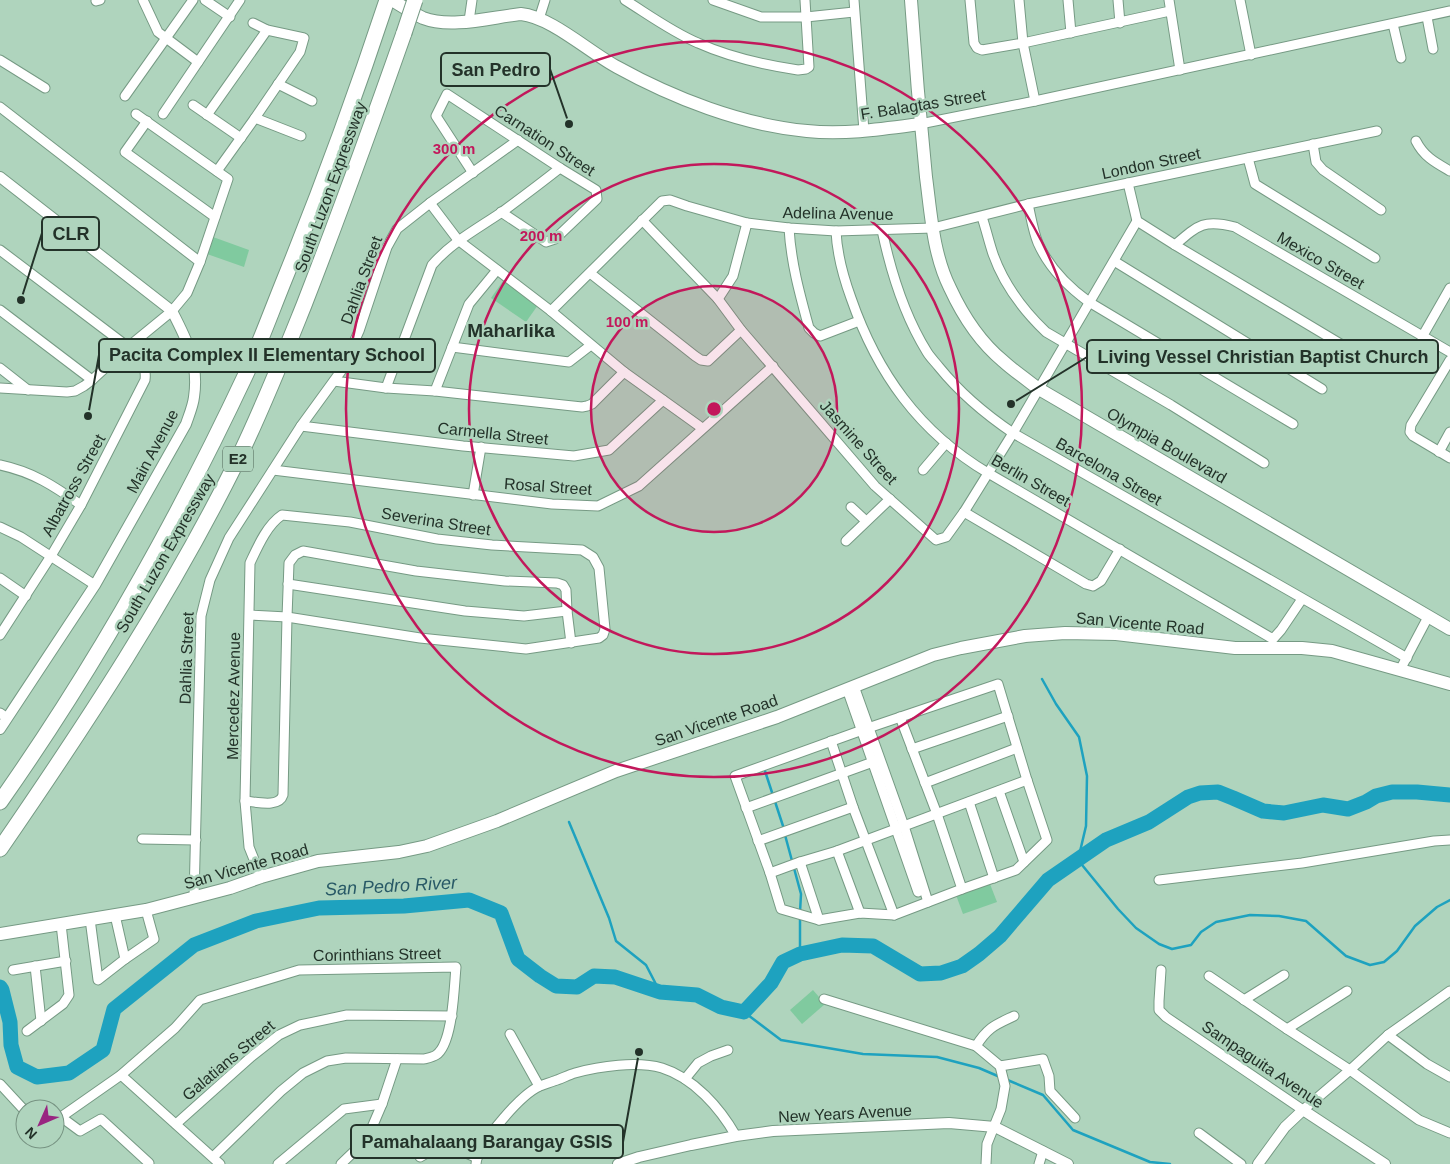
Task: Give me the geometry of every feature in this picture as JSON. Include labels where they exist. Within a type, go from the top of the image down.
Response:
[{"type":"highway","name":"South Luzon Expressway","points":[[0,802],[28,762],[117,620],[174,520],[247,372],[314,206],[388,0]]},
{"type":"highway","name":"South Luzon Expressway","points":[[0,849],[50,776],[140,634],[203,527],[238,459],[272,384],[339,216],[415,0]]},
{"type":"main road","name":"F. Balagtas Street","points":[[392,0],[424,18],[447,22],[521,14],[528,15],[560,30],[615,66],[666,92],[706,108],[772,127],[814,132],[864,131],[920,124]]},
{"type":"main road","name":"Olympia Boulevard","points":[[911,0],[920,124],[933,228],[942,267],[949,287],[964,314],[985,343],[1002,361],[1038,389],[1450,630]]},
{"type":"main road","name":"San Vicente Road","points":[[0,934],[146,910],[230,888],[318,861],[392,853],[427,846],[497,821],[616,771],[749,727],[933,655],[1025,636],[1065,633],[1116,634],[1235,648],[1302,648],[1332,651],[1450,684]]},
{"type":"street","points":[[143,0],[158,32],[198,62]]},
{"type":"street","points":[[125,96],[193,0]]},
{"type":"street","points":[[205,0],[230,17]]},
{"type":"street","points":[[163,114],[240,0]]},
{"type":"street","points":[[469,21],[472,0]]},
{"type":"street","points":[[539,19],[545,0]]},
{"type":"street","points":[[625,0],[666,26],[699,43],[734,56],[785,68],[806,70],[809,67],[805,0]]},
{"type":"street","points":[[713,0],[761,16],[806,17],[854,12]]},
{"type":"street","points":[[854,0],[864,131]]},
{"type":"street","points":[[970,0],[974,43],[977,48],[982,50],[1023,44],[1170,11]]},
{"type":"street","points":[[1019,0],[1023,44],[1035,102]]},
{"type":"street","points":[[1068,0],[1071,33]]},
{"type":"street","points":[[1118,0],[1120,23]]},
{"type":"street","points":[[1169,0],[1180,70]]},
{"type":"street","points":[[1240,0],[1251,55]]},
{"type":"street","name":"F. Balagtas Street","points":[[920,124],[1035,102],[1450,12]]},
{"type":"street","points":[[1427,16],[1433,49]]},
{"type":"street","points":[[217,171],[300,52],[304,38],[267,30],[253,23]]},
{"type":"street","points":[[1393,24],[1401,58]]},
{"type":"street","points":[[207,115],[267,30]]},
{"type":"street","points":[[0,60],[45,88]]},
{"type":"street","points":[[278,84],[312,101]]},
{"type":"street","name":"Carnation Street","points":[[473,173],[436,116],[447,94],[596,190],[597,199],[555,239],[546,242],[501,212]]},
{"type":"street","points":[[194,105],[240,138]]},
{"type":"street","points":[[0,107],[200,262]]},
{"type":"street","points":[[0,388],[75,391],[92,380],[128,346],[172,311],[187,293],[200,262],[228,179],[136,114]]},
{"type":"street","points":[[255,118],[301,136]]},
{"type":"street","points":[[147,121],[125,152],[215,217]]},
{"type":"street","name":"London Street","points":[[933,228],[1028,204],[1377,131]]},
{"type":"street","name":"Dahlia Street","points":[[194,898],[201,616],[210,580],[229,538],[301,426],[341,371],[359,331],[387,247],[398,229],[430,202],[518,140]]},
{"type":"street","points":[[1416,141],[1420,150],[1426,156],[1450,171]]},
{"type":"street","points":[[1313,144],[1316,162],[1323,170],[1381,210]]},
{"type":"street","points":[[1248,158],[1255,184],[1375,258]]},
{"type":"street","points":[[386,388],[432,265],[442,253],[458,240],[501,212],[560,168]]},
{"type":"street","name":"Main Avenue","points":[[0,177],[172,311],[188,343],[194,367],[194,398],[186,424],[95,585],[4,716],[0,729]]},
{"type":"street","points":[[1128,183],[1137,221],[1349,349]]},
{"type":"street","name":"Adelina Avenue","points":[[551,311],[662,201],[670,200],[747,223],[789,228],[836,231],[933,228]]},
{"type":"street","points":[[430,202],[458,240],[551,311],[624,372],[702,428]]},
{"type":"street","points":[[1028,204],[1038,242],[1052,268],[1071,289],[1089,302],[1293,424]]},
{"type":"street","points":[[982,216],[993,255],[1007,284],[1020,304],[1046,332],[1264,463]]},
{"type":"street","name":"Jasmine Street","points":[[642,220],[718,300],[741,330],[875,486],[936,540],[946,537],[964,512],[1013,433],[1137,221]]},
{"type":"street","points":[[718,300],[733,276],[747,223]]},
{"type":"street","name":"Mexico Street","points":[[1175,245],[1194,228],[1206,224],[1218,223],[1235,228],[1450,352]]},
{"type":"street","points":[[789,228],[798,288],[809,328],[820,336],[859,321]]},
{"type":"street","name":"Barcelona Street","points":[[882,230],[894,282],[927,353],[952,384],[992,418],[1013,433],[1407,658]]},
{"type":"street","name":"Berlin Street","points":[[836,231],[836,242],[843,276],[859,321],[880,366],[920,419],[967,460],[1273,639],[1302,599]]},
{"type":"street","name":"Albatross Street","points":[[0,250],[128,346],[142,360],[146,374],[145,380],[81,505],[51,556],[0,635]]},
{"type":"street","points":[[1114,261],[1322,389]]},
{"type":"street","points":[[435,391],[469,304],[497,270]]},
{"type":"street","points":[[590,273],[701,360],[708,361],[741,330]]},
{"type":"street","points":[[1422,337],[1450,288]]},
{"type":"street","points":[[0,310],[92,380]]},
{"type":"street","points":[[452,347],[569,362],[591,345]]},
{"type":"street","points":[[1450,360],[1411,425],[1410,432],[1413,436],[1450,458]]},
{"type":"street","name":"Rosal Street","points":[[273,470],[552,504],[598,506],[639,486],[773,366]]},
{"type":"street","points":[[0,368],[28,390]]},
{"type":"street","points":[[334,381],[386,388],[587,406],[592,404],[624,372]]},
{"type":"street","name":"Carmella Street","points":[[301,426],[574,456],[610,450],[662,400]]},
{"type":"street","points":[[1439,452],[1450,432]]},
{"type":"street","points":[[924,470],[946,443]]},
{"type":"street","points":[[473,495],[481,447]]},
{"type":"street","points":[[0,465],[32,475],[53,485],[81,505]]},
{"type":"street","points":[[846,541],[890,499]]},
{"type":"street","points":[[851,507],[866,522]]},
{"type":"street","points":[[964,512],[1086,584],[1094,586],[1102,581],[1120,549]]},
{"type":"street","name":"Severina Street","points":[[274,520],[282,515],[340,521],[437,539],[492,545],[582,550],[593,556],[599,568],[605,629],[604,635],[599,638],[571,643]]},
{"type":"street","name":"Mercedez Avenue","points":[[261,877],[249,847],[245,801],[250,563],[274,520]]},
{"type":"street","points":[[0,527],[21,536],[95,585]]},
{"type":"street","points":[[245,801],[277,803],[282,800],[286,617],[289,563],[295,555],[303,551],[416,571],[505,581],[557,583],[563,585],[566,590],[571,643],[526,650],[420,638],[286,617],[250,615]]},
{"type":"street","points":[[0,578],[26,596]]},
{"type":"street","points":[[288,584],[465,611],[524,616],[567,611]]},
{"type":"street","points":[[1400,670],[1428,617]]},
{"type":"street","points":[[998,684],[1047,840],[1016,870],[894,915],[860,914],[819,920],[781,909],[735,776],[900,717],[998,684]]},
{"type":"street","points":[[850,688],[900,827],[925,904]]},
{"type":"street","points":[[912,749],[1008,716]]},
{"type":"street","points":[[900,717],[937,814],[962,889]]},
{"type":"street","points":[[865,729],[873,762],[900,827]]},
{"type":"street","points":[[831,741],[841,774],[894,915]]},
{"type":"street","points":[[925,783],[1017,748]]},
{"type":"street","points":[[746,808],[873,762]]},
{"type":"street","points":[[770,873],[837,851],[1027,780]]},
{"type":"street","points":[[999,791],[1024,862]]},
{"type":"street","points":[[969,802],[994,878]]},
{"type":"street","points":[[758,841],[853,807]]},
{"type":"street","points":[[142,838],[196,840]]},
{"type":"street","points":[[1159,880],[1302,863],[1450,840]]},
{"type":"street","points":[[837,851],[860,914]]},
{"type":"street","points":[[800,862],[819,920]]},
{"type":"street","points":[[90,919],[98,980],[154,939],[146,910]]},
{"type":"street","points":[[115,915],[125,959]]},
{"type":"street","points":[[27,1031],[62,1004],[69,995],[61,924]]},
{"type":"street","points":[[13,970],[66,961]]},
{"type":"street","points":[[35,966],[41,1021]]},
{"type":"street","name":"Corinthians Street","points":[[65,1113],[121,1075],[175,1028],[200,1000],[299,970],[456,967],[452,1016],[443,1048],[436,1056],[424,1059],[346,1058],[327,1061],[303,1073],[281,1091],[213,1156]]},
{"type":"street","name":"Sampaguita Avenue","points":[[1161,970],[1158,1001],[1159,1010],[1166,1018],[1385,1164]]},
{"type":"street","points":[[1244,1000],[1284,975]]},
{"type":"street","points":[[1209,976],[1287,1030],[1350,1070],[1419,1120],[1450,1133]]},
{"type":"street","points":[[1287,1030],[1347,991]]},
{"type":"street","points":[[1258,1164],[1285,1127],[1303,1110],[1388,1035],[1450,991]]},
{"type":"street","points":[[824,999],[976,1046],[1001,1067],[1005,1086],[1001,1109],[987,1144],[986,1164]]},
{"type":"street","name":"Galatians Street","points":[[176,1124],[251,1057],[279,1035],[300,1025],[347,1015],[452,1016]]},
{"type":"street","points":[[976,1046],[984,1034],[994,1025],[1014,1016]]},
{"type":"street","points":[[510,1034],[539,1086]]},
{"type":"street","points":[[1388,1035],[1427,1064],[1450,1077]]},
{"type":"street","points":[[686,1079],[698,1063],[728,1050]]},
{"type":"street","points":[[347,1162],[367,1139],[382,1104],[397,1059]]},
{"type":"street","points":[[1001,1067],[1043,1059],[1049,1076],[1050,1091],[1075,1118]]},
{"type":"street","points":[[420,1157],[444,1143],[476,1161],[485,1142],[501,1120],[522,1099],[539,1086],[575,1073],[606,1067],[640,1065],[662,1068],[686,1079],[714,1105],[736,1136]]},
{"type":"street","points":[[1440,1072],[1450,1066]]},
{"type":"street","points":[[121,1075],[220,1164]]},
{"type":"street","points":[[0,1084],[15,1100]]},
{"type":"street","points":[[278,1164],[344,1108],[382,1104]]},
{"type":"street","points":[[65,1122],[80,1131],[101,1119],[149,1163]]},
{"type":"street","name":"New Years Avenue","points":[[618,1164],[736,1136],[773,1131],[949,1123],[995,1127],[1068,1164]]},
{"type":"street","points":[[1199,1133],[1241,1164]]},
{"type":"street","points":[[1039,1164],[1043,1151]]},
{"type":"green space","points":[[213,237],[249,250],[244,267],[207,254]]},
{"type":"green space","points":[[503,281],[538,305],[526,322],[491,298]]},
{"type":"green space","points":[[990,884],[997,902],[963,914],[956,895]]},
{"type":"green space","points":[[813,990],[825,1004],[802,1024],[790,1010]]},
{"type":"waterway","points":[[1042,679],[1056,704],[1079,737],[1087,776],[1086,826],[1078,860],[1136,928],[1159,944],[1172,949],[1191,945],[1201,932],[1216,922],[1250,915],[1279,916],[1306,921],[1346,956],[1370,965],[1384,962],[1397,951],[1415,926],[1437,907],[1450,900]]},
{"type":"waterway","points":[[764,768],[784,829]]},
{"type":"waterway","name":"San Pedro River","points":[[0,987],[10,1022],[11,1045],[17,1067],[37,1077],[69,1073],[103,1050],[114,1009],[194,945],[256,921],[319,908],[404,906],[469,900],[501,913],[518,959],[556,986],[577,987],[594,976],[615,977],[660,992],[697,995],[721,1007],[744,1012],[771,983],[783,962],[800,954],[842,945],[873,946],[920,974],[941,973],[962,966],[1000,936],[1048,880],[1106,840],[1149,822],[1188,797],[1200,793],[1218,792],[1263,811],[1284,813],[1323,805],[1348,809],[1376,796],[1392,792],[1450,795]]},
{"type":"waterway","points":[[569,822],[609,918],[616,941],[646,965],[660,992]]},
{"type":"waterway","points":[[785,835],[801,894],[800,912]]},
{"type":"waterway","points":[[800,918],[800,954]]},
{"type":"waterway","points":[[744,1012],[781,1040],[863,1054],[937,1057],[979,1068],[1000,1077]]},
{"type":"waterway","points":[[1005,1079],[1043,1095],[1073,1130],[1150,1162],[1170,1164]]},
{"type":"place","name":"San Pedro","points":[[569,124]]},
{"type":"place","name":"CLR","points":[[21,300]]},
{"type":"place","name":"Living Vessel Christian Baptist Church","points":[[1011,404]]},
{"type":"place","name":"Pacita Complex II Elementary School","points":[[88,416]]},
{"type":"place","name":"Pamahalaang Barangay GSIS","points":[[639,1052]]},
{"type":"district","name":"Maharlika","points":[[511,330]]}]
